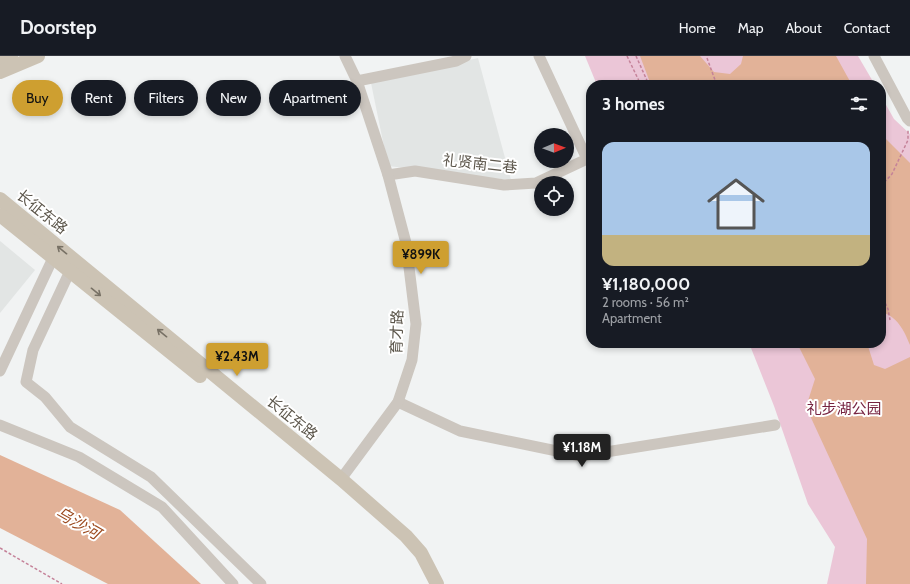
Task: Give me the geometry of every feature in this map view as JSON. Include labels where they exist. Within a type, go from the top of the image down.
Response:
[{"type":"main road","points":[[0,61],[11,56]]},
{"type":"main road","points":[[0,72],[38,56]]},
{"type":"main road","name":"长征东路","points":[[0,199],[340,479],[406,536],[421,553],[437,584]]},
{"type":"main road","name":"长征东路","points":[[0,215],[356,502],[399,541],[417,562],[428,584]]},
{"type":"street","name":"育才路","points":[[345,56],[357,80]]},
{"type":"street","points":[[361,80],[456,61],[466,56]]},
{"type":"street","name":"礼贤南二巷","points":[[539,56],[586,157]]},
{"type":"street","points":[[874,56],[910,121]]},
{"type":"street","name":"育才路","points":[[340,479],[398,402],[412,360],[416,324],[406,243],[388,175],[361,93]]},
{"type":"street","name":"礼贤南二巷","points":[[388,175],[415,171],[504,184],[536,183],[586,159]]},
{"type":"street","points":[[0,371],[53,258]]},
{"type":"street","points":[[70,271],[33,350],[26,382],[45,397],[70,427],[150,476],[261,584]]},
{"type":"street","points":[[398,402],[460,431],[581,456],[775,425]]},
{"type":"street","points":[[0,426],[79,457],[162,507],[233,584]]},
{"type":"path","points":[[627,56],[639,80]]},
{"type":"path","points":[[636,56],[646,80]]},
{"type":"path","points":[[707,58],[715,80]]},
{"type":"path","points":[[886,181],[892,174],[908,140]]},
{"type":"path","points":[[886,304],[890,320]]},
{"type":"path","points":[[0,548],[62,584]]},
{"type":"shaded area","points":[[478,58],[511,180],[388,166],[371,83]]},
{"type":"shaded area","points":[[0,241],[35,270],[0,313]]},
{"type":"green space","points":[[585,56],[858,56],[872,80],[595,80]]},
{"type":"green space","name":"礼步湖公园","points":[[886,105],[894,119],[910,134],[910,584],[827,584],[835,547],[808,504],[774,406],[751,348],[886,348]]},
{"type":"water","points":[[640,56],[700,56],[714,72],[730,74],[741,64],[743,56],[836,56],[849,80],[649,80]]},
{"type":"water","points":[[886,139],[910,163],[910,345],[899,324],[887,314]]},
{"type":"water","points":[[800,348],[869,348],[874,365],[885,369],[910,357],[910,584],[866,584],[867,539],[806,407],[815,379]]},
{"type":"water","name":"乌沙河","points":[[0,455],[120,510],[201,584],[108,584],[0,528]]}]
